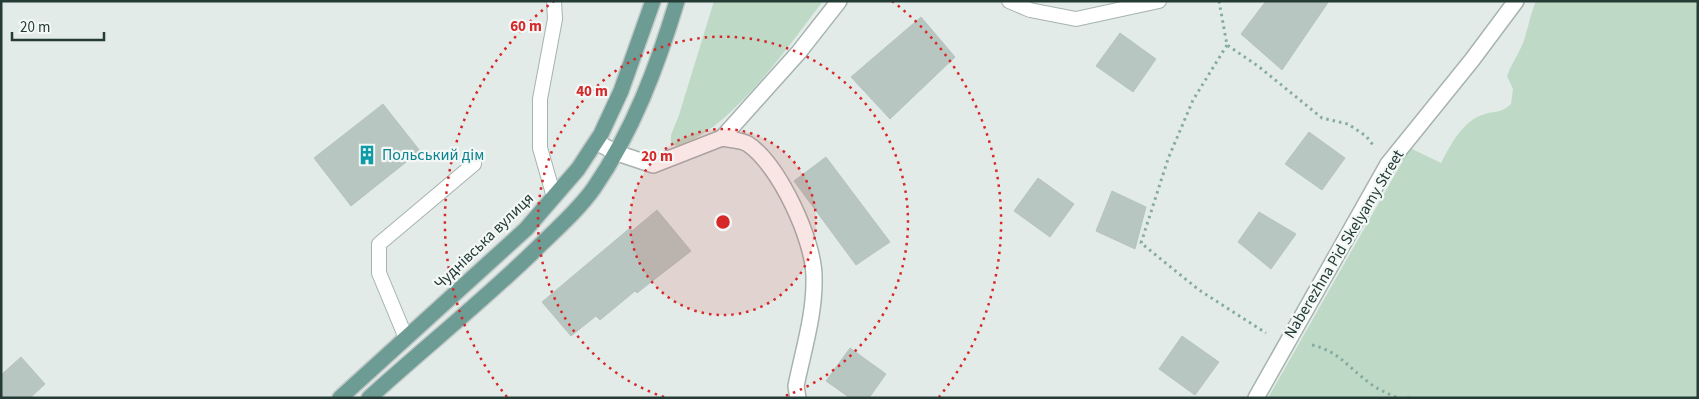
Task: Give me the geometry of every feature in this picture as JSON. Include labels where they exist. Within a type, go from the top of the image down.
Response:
[{"type":"main road","name":"Чуднівська вулиця","points":[[340,398],[526,229],[554,197],[596,142],[621,91],[654,1]]},
{"type":"main road","points":[[369,398],[507,277],[553,233],[592,190],[617,153],[643,100],[677,1]]},
{"type":"street","points":[[596,142],[617,153],[653,165],[722,138],[799,52],[839,1]]},
{"type":"street","name":"Naberezhna Pid Skelyamy Street","points":[[1256,398],[1285,343],[1388,164],[1472,60],[1516,1]]},
{"type":"street","points":[[722,138],[747,143],[768,164],[794,207],[810,248],[814,276],[813,302],[796,386],[798,398]]},
{"type":"lane","points":[[554,1],[555,19],[540,98],[540,148],[554,197]]},
{"type":"lane","points":[[1009,1],[1030,10],[1076,20],[1159,1]]},
{"type":"lane","points":[[406,338],[379,273],[379,244],[474,164]]},
{"type":"path","points":[[1219,1],[1227,44],[1193,100],[1168,159],[1141,243],[1199,290],[1285,343],[1324,348],[1347,361],[1377,388],[1398,398]]},
{"type":"path","points":[[1227,44],[1258,66],[1322,118],[1348,124],[1366,136],[1388,164]]},
{"type":"path","points":[[1406,398],[1413,398]]},
{"type":"green space","points":[[714,1],[823,1],[776,62],[737,106],[717,124],[696,138],[676,146],[671,143],[671,135],[679,115]]},
{"type":"green space","points":[[1536,1],[1698,1],[1698,398],[1268,398],[1410,148],[1441,163],[1464,127],[1477,117],[1501,111],[1511,104],[1513,89],[1507,76],[1523,43]]},
{"type":"building","points":[[1266,1],[1329,1],[1282,70],[1241,34]]},
{"type":"building","points":[[921,17],[955,57],[890,119],[851,77]]},
{"type":"building","points":[[1120,33],[1156,59],[1133,92],[1096,66]]},
{"type":"building","name":"Польський дім","points":[[383,104],[420,151],[351,206],[314,158]]},
{"type":"building","points":[[1309,132],[1345,158],[1322,190],[1285,164]]},
{"type":"building","points":[[826,157],[890,242],[856,265],[794,181]]},
{"type":"building","points":[[1038,178],[1074,204],[1050,237],[1014,211]]},
{"type":"building","points":[[1112,191],[1146,207],[1135,249],[1096,231]]},
{"type":"building","points":[[657,210],[691,251],[637,293],[635,291],[600,320],[596,316],[571,336],[542,302],[630,228],[632,231]]},
{"type":"building","points":[[1259,212],[1296,234],[1271,269],[1238,242]]},
{"type":"building","points":[[1182,336],[1219,362],[1195,395],[1159,369]]},
{"type":"building","points":[[850,348],[886,374],[869,398],[850,398],[826,381]]},
{"type":"building","points":[[21,357],[45,384],[30,398],[1,398],[1,375]]},
{"type":"place","name":"Польський дім","points":[[367,155]]}]
